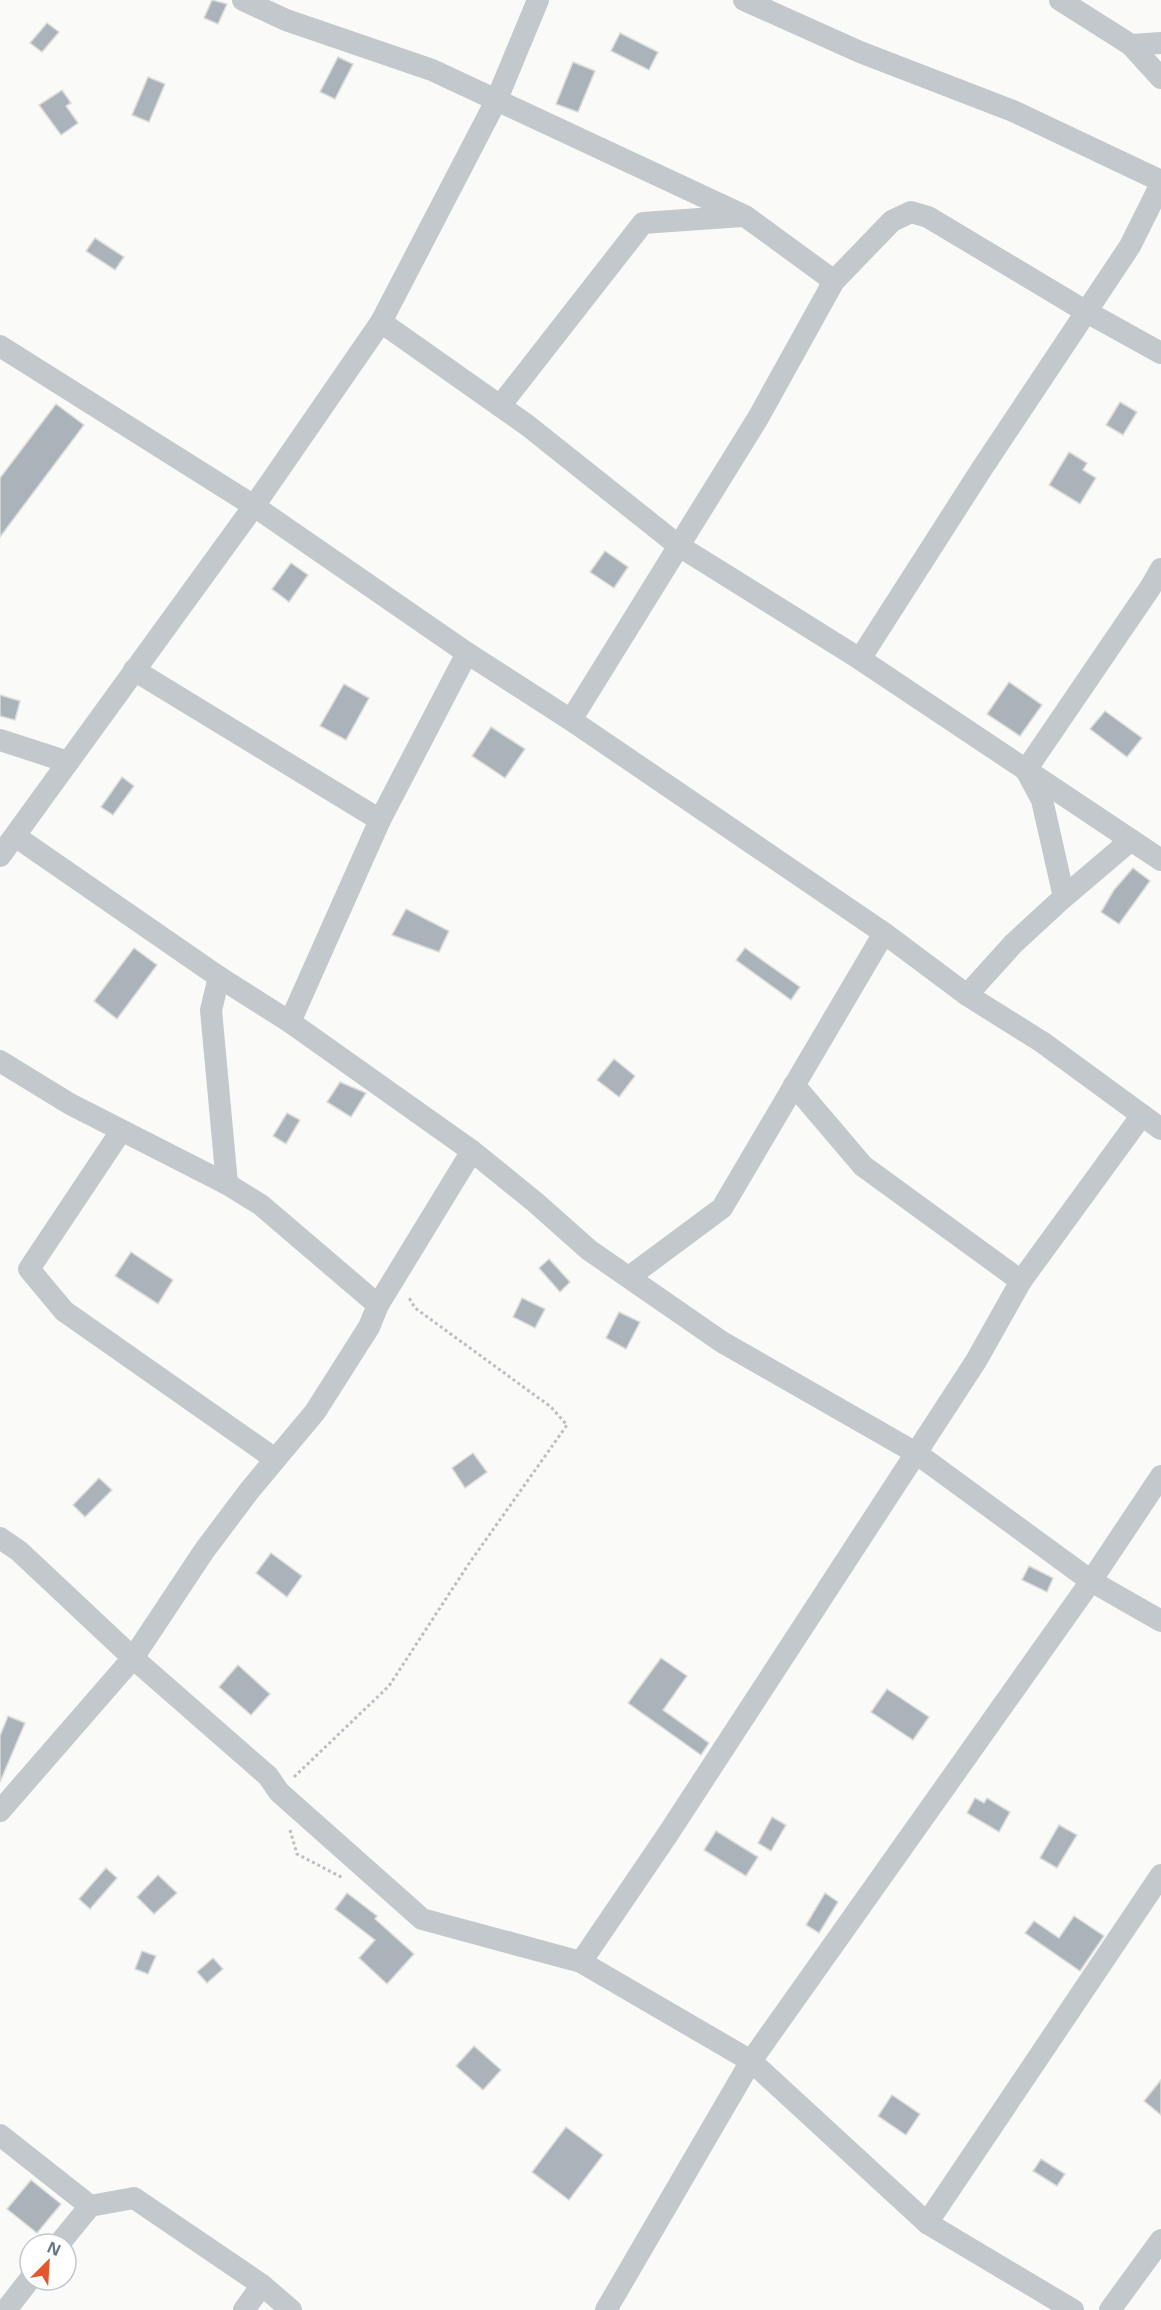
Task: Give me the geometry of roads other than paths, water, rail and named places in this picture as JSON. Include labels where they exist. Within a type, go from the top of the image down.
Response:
[{"type":"street","points":[[243,0],[286,20],[432,70],[745,216],[834,281]]},
{"type":"street","points":[[0,856],[254,506],[381,322],[497,99],[538,0]]},
{"type":"street","points":[[744,0],[860,52],[1013,111],[1161,182],[1130,246],[974,480],[860,659]]},
{"type":"street","points":[[1060,0],[1131,45],[1161,78]]},
{"type":"street","points":[[1131,45],[1161,43]]},
{"type":"street","points":[[571,720],[758,418],[834,281],[892,221],[911,212],[928,217],[1085,311],[1161,353]]},
{"type":"street","points":[[500,406],[644,223],[745,216]]},
{"type":"street","points":[[381,322],[527,425],[679,546],[860,659],[1161,860]]},
{"type":"street","points":[[0,346],[254,506],[467,653],[571,720],[884,933],[967,994],[1042,1042],[1161,1129]]},
{"type":"street","points":[[1026,770],[1157,584]]},
{"type":"street","points":[[290,1022],[380,820],[467,653]]},
{"type":"street","points":[[134,670],[380,820]]},
{"type":"street","points":[[0,740],[68,762]]},
{"type":"street","points":[[1026,770],[1042,800],[1064,897]]},
{"type":"street","points":[[15,836],[219,977],[290,1022],[472,1151],[589,1250],[722,1342],[916,1453],[1091,1581],[1161,1621]]},
{"type":"street","points":[[967,994],[1013,944],[1131,840]]},
{"type":"street","points":[[629,1277],[722,1208],[884,933]]},
{"type":"street","points":[[219,977],[211,1010],[227,1184]]},
{"type":"street","points":[[0,1061],[70,1104],[227,1184],[261,1205],[378,1305]]},
{"type":"street","points":[[794,1085],[863,1166],[1021,1281]]},
{"type":"street","points":[[581,1962],[668,1834],[976,1361],[1021,1281],[1142,1115]]},
{"type":"street","points":[[121,1131],[29,1269],[64,1311],[275,1459]]},
{"type":"street","points":[[1,1809],[133,1658],[204,1551],[275,1459],[315,1412],[369,1327],[378,1305],[472,1151]]},
{"type":"street","points":[[611,2308],[751,2061],[1091,1581],[1161,1476]]},
{"type":"street","points":[[0,1538],[20,1551],[133,1658],[268,1776],[279,1792],[422,1919],[581,1962],[751,2061],[927,2223],[1073,2310]]},
{"type":"street","points":[[927,2223],[1161,1875]]},
{"type":"street","points":[[0,2136],[90,2206]]},
{"type":"street","points":[[69,2232],[90,2206],[134,2198],[262,2285],[291,2310]]},
{"type":"street","points":[[1110,2310],[1161,2240]]},
{"type":"street","points":[[244,2310],[262,2285]]},
{"type":"street","points":[[6,2310],[20,2292]]}]
